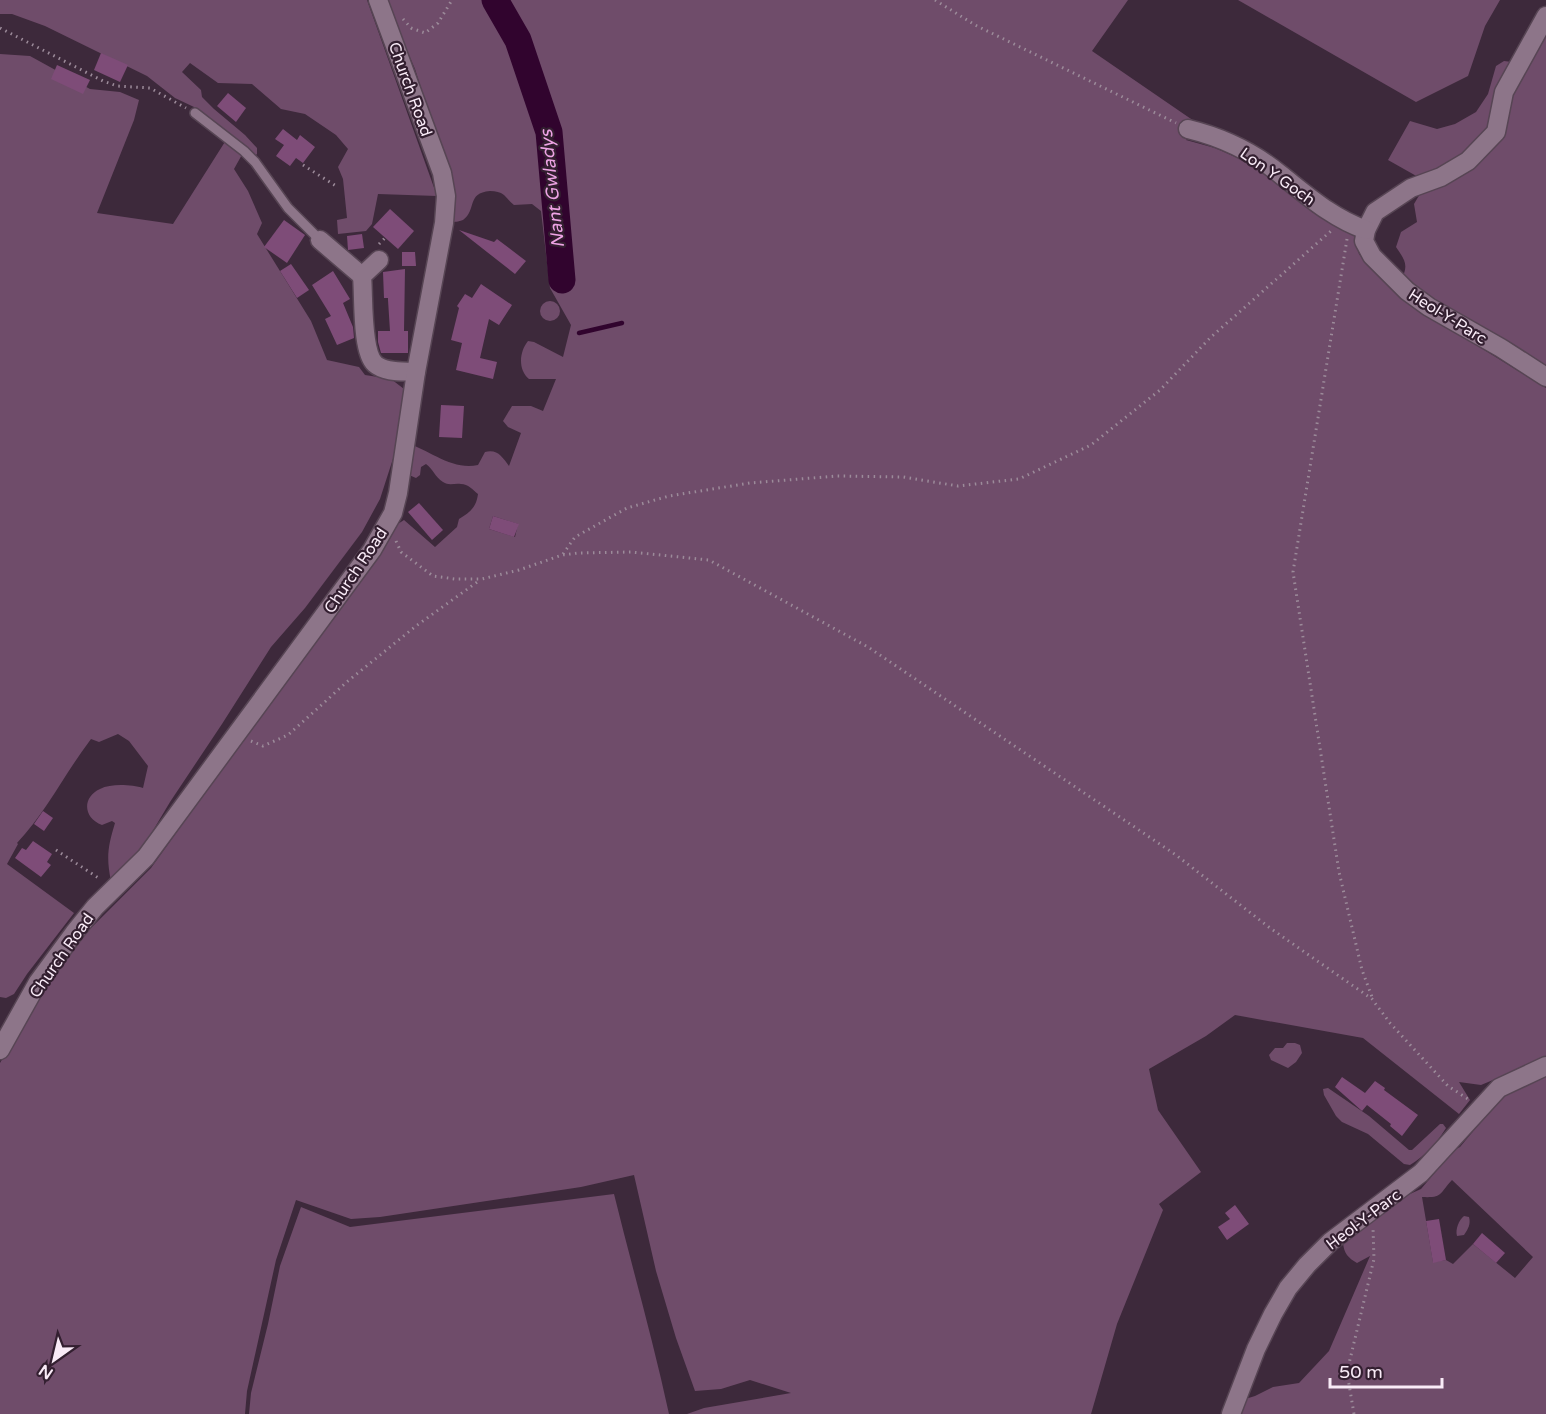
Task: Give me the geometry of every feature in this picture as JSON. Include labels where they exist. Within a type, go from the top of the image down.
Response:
[{"type":"street","name":"Church Road","points":[[0,1050],[39,982],[74,933],[95,907],[146,857],[372,550],[393,513],[409,432],[416,372],[439,256],[446,196],[442,173],[378,0]]},
{"type":"street","points":[[1366,230],[1375,212],[1389,201],[1411,188],[1441,177],[1468,161],[1496,132],[1504,92],[1546,16]]},
{"type":"street","name":"Lon Y Goch","points":[[1188,129],[1212,135],[1257,158],[1344,222],[1366,230]]},
{"type":"street","name":"Heol-Y-Parc","points":[[1366,230],[1364,241],[1372,256],[1387,274],[1407,291],[1429,307],[1546,377]]},
{"type":"street","points":[[320,240],[363,276],[368,350],[375,364],[382,368],[416,372]]},
{"type":"street","points":[[363,276],[379,260]]},
{"type":"street","name":"Heol-Y-Parc","points":[[1231,1414],[1256,1349],[1273,1314],[1288,1288],[1307,1265],[1330,1242],[1421,1173],[1499,1088],[1546,1066]]},
{"type":"lane","points":[[195,113],[255,162],[288,208],[320,240]]},
{"type":"path","points":[[399,14],[411,28],[425,33],[438,23],[452,0]]},
{"type":"path","points":[[934,0],[975,25],[1188,129]]},
{"type":"path","points":[[2,29],[103,81],[117,86],[150,88],[195,113]]},
{"type":"path","points":[[303,165],[336,186]]},
{"type":"path","points":[[562,555],[575,537],[627,508],[669,496],[750,483],[837,476],[903,477],[958,486],[1019,479],[1091,445],[1160,390],[1210,338],[1344,222],[1348,231],[1293,572],[1338,872],[1362,970],[1372,999],[1390,1023],[1448,1086],[1470,1100],[1478,1110]]},
{"type":"path","points":[[393,513],[393,534],[401,552],[433,576],[482,579],[519,570],[562,555],[596,552],[631,552],[709,560],[868,647],[1176,855],[1269,928],[1372,999]]},
{"type":"path","points":[[237,734],[263,746],[288,735],[348,681],[416,626],[482,579]]},
{"type":"path","points":[[56,850],[101,880]]},
{"type":"path","points":[[1354,1414],[1347,1371],[1374,1259],[1373,1219],[1369,1213]]},
{"type":"shaded area","points":[[0,0],[367,0],[437,196],[378,194],[372,224],[366,231],[338,234],[337,220],[347,218],[343,179],[338,167],[348,149],[336,135],[305,114],[281,109],[252,84],[218,83],[190,63],[182,72],[201,90],[202,97],[257,148],[255,156],[194,107],[175,98],[147,76],[45,26],[12,14],[0,14]]},
{"type":"shaded area","points":[[385,0],[1128,0],[1092,51],[1194,121],[1194,131],[1186,140],[1215,148],[1240,159],[1276,180],[1312,212],[1356,234],[1359,254],[1370,268],[1410,304],[1546,388],[1546,1058],[1481,1085],[1459,1082],[1470,1100],[1459,1114],[1363,1038],[1235,1015],[1206,1036],[1149,1069],[1158,1110],[1201,1172],[1159,1204],[1163,1210],[1117,1324],[1091,1414],[687,1414],[704,1408],[791,1393],[750,1380],[721,1389],[695,1391],[656,1271],[634,1175],[581,1187],[380,1217],[351,1219],[296,1200],[276,1260],[247,1391],[245,1414],[0,1414],[0,1063],[62,960],[151,868],[176,833],[197,802],[248,707],[274,666],[358,554],[404,520],[435,547],[457,527],[459,519],[474,506],[478,494],[470,487],[443,482],[426,464],[421,467],[420,475],[416,478],[402,472],[407,443],[459,465],[478,465],[485,452],[493,452],[499,454],[509,466],[521,433],[508,427],[503,421],[512,406],[531,406],[543,411],[556,379],[529,379],[525,375],[521,361],[525,345],[528,341],[534,342],[563,357],[571,325],[550,288],[541,211],[532,204],[514,205],[502,194],[490,191],[483,192],[475,198],[470,212],[463,220],[453,222],[445,215],[438,141],[415,69]],"holes":[[[493,516],[518,524],[515,537],[489,529]]]},
{"type":"shaded area","points":[[1238,0],[1500,0],[1485,26],[1468,76],[1416,102]]},
{"type":"shaded area","points":[[1546,17],[1546,369],[1457,316],[1402,278],[1405,262],[1396,247],[1401,232],[1417,222],[1414,204],[1427,182],[1388,160],[1410,121],[1437,129],[1455,124],[1476,112],[1488,94],[1496,66],[1504,61],[1520,63]]},
{"type":"shaded area","points":[[0,54],[30,56],[90,89],[120,92],[139,100],[134,120],[97,213],[173,224],[228,137],[244,151],[234,169],[248,191],[262,223],[257,234],[311,321],[327,360],[359,367],[365,375],[391,379],[404,389],[405,398],[400,437],[380,499],[362,532],[305,608],[271,647],[142,849],[111,881],[108,852],[115,823],[112,821],[102,825],[91,818],[88,813],[90,797],[100,789],[122,785],[143,788],[148,766],[129,741],[118,734],[99,742],[91,739],[38,818],[17,843],[7,864],[74,913],[14,994],[6,998],[0,997]]},
{"type":"shaded area","points":[[550,301],[557,304],[560,311],[557,318],[550,321],[543,318],[540,311],[543,304]]},
{"type":"shaded area","points":[[1287,1043],[1300,1045],[1302,1053],[1288,1068],[1271,1060],[1269,1055],[1275,1048],[1283,1048]]},
{"type":"shaded area","points":[[1546,1072],[1546,1414],[1232,1414],[1242,1400],[1273,1387],[1299,1383],[1329,1351],[1370,1256],[1357,1263],[1347,1255],[1343,1243],[1401,1198],[1421,1189],[1499,1100],[1521,1083]],"holes":[[[1452,1180],[1533,1257],[1515,1278],[1473,1244],[1453,1264],[1446,1260],[1433,1262],[1422,1197],[1437,1196]]]},
{"type":"shaded area","points":[[1328,1088],[1369,1116],[1409,1150],[1412,1150],[1440,1124],[1446,1128],[1421,1157],[1410,1165],[1404,1164],[1368,1134],[1342,1122],[1336,1116],[1324,1095],[1323,1089]]},
{"type":"shaded area","points":[[614,1194],[669,1414],[249,1414],[251,1393],[280,1266],[301,1207],[350,1227]]},
{"type":"shaded area","points":[[1464,1216],[1469,1217],[1469,1226],[1464,1235],[1457,1236],[1458,1225]]},
{"type":"building","points":[[101,53],[128,65],[120,82],[94,70]]},
{"type":"building","points":[[57,65],[90,80],[83,94],[51,79]]},
{"type":"building","points":[[228,93],[246,108],[236,122],[217,106]]},
{"type":"building","points":[[283,129],[297,140],[300,135],[315,147],[303,163],[296,158],[290,166],[276,156],[284,145],[275,139]]},
{"type":"building","points":[[390,209],[414,231],[398,249],[373,227]]},
{"type":"building","points":[[284,220],[305,235],[287,263],[264,247]]},
{"type":"building","points":[[459,230],[494,242],[497,239],[526,261],[515,274]]},
{"type":"building","points":[[362,234],[364,248],[348,250],[347,236]]},
{"type":"building","points":[[402,252],[415,252],[416,266],[402,266]]},
{"type":"building","points":[[291,264],[309,290],[297,298],[280,271]]},
{"type":"building","points":[[405,269],[404,331],[408,331],[408,353],[381,353],[378,331],[390,331],[388,298],[384,298],[383,272]]},
{"type":"building","points":[[333,271],[350,299],[343,303],[353,327],[354,338],[337,345],[325,319],[331,316],[312,285]]},
{"type":"building","points":[[481,284],[512,305],[499,325],[489,319],[480,358],[497,362],[493,379],[456,370],[462,343],[451,340],[459,308],[457,306],[465,294],[472,298]]},
{"type":"building","points":[[441,405],[464,406],[462,438],[439,437]]},
{"type":"building","points":[[419,503],[443,530],[432,540],[408,512]]},
{"type":"building","points":[[493,516],[519,524],[514,537],[489,529]]},
{"type":"building","points":[[43,811],[53,818],[44,831],[34,824]]},
{"type":"building","points":[[33,841],[52,854],[47,862],[51,865],[41,877],[15,858],[22,848],[26,850]]},
{"type":"building","points":[[1342,1077],[1365,1093],[1375,1081],[1418,1115],[1402,1136],[1367,1105],[1362,1111],[1335,1087]]},
{"type":"building","points":[[1235,1205],[1249,1224],[1227,1240],[1218,1227],[1230,1219],[1225,1213]]},
{"type":"building","points":[[1439,1219],[1446,1260],[1433,1263],[1426,1221]]},
{"type":"building","points":[[1482,1233],[1505,1253],[1496,1263],[1473,1244]]},
{"type":"waterway","name":"Nant Gwladys","points":[[495,0],[518,40],[549,132],[562,280]]},
{"type":"waterway","points":[[579,333],[622,323]]}]
